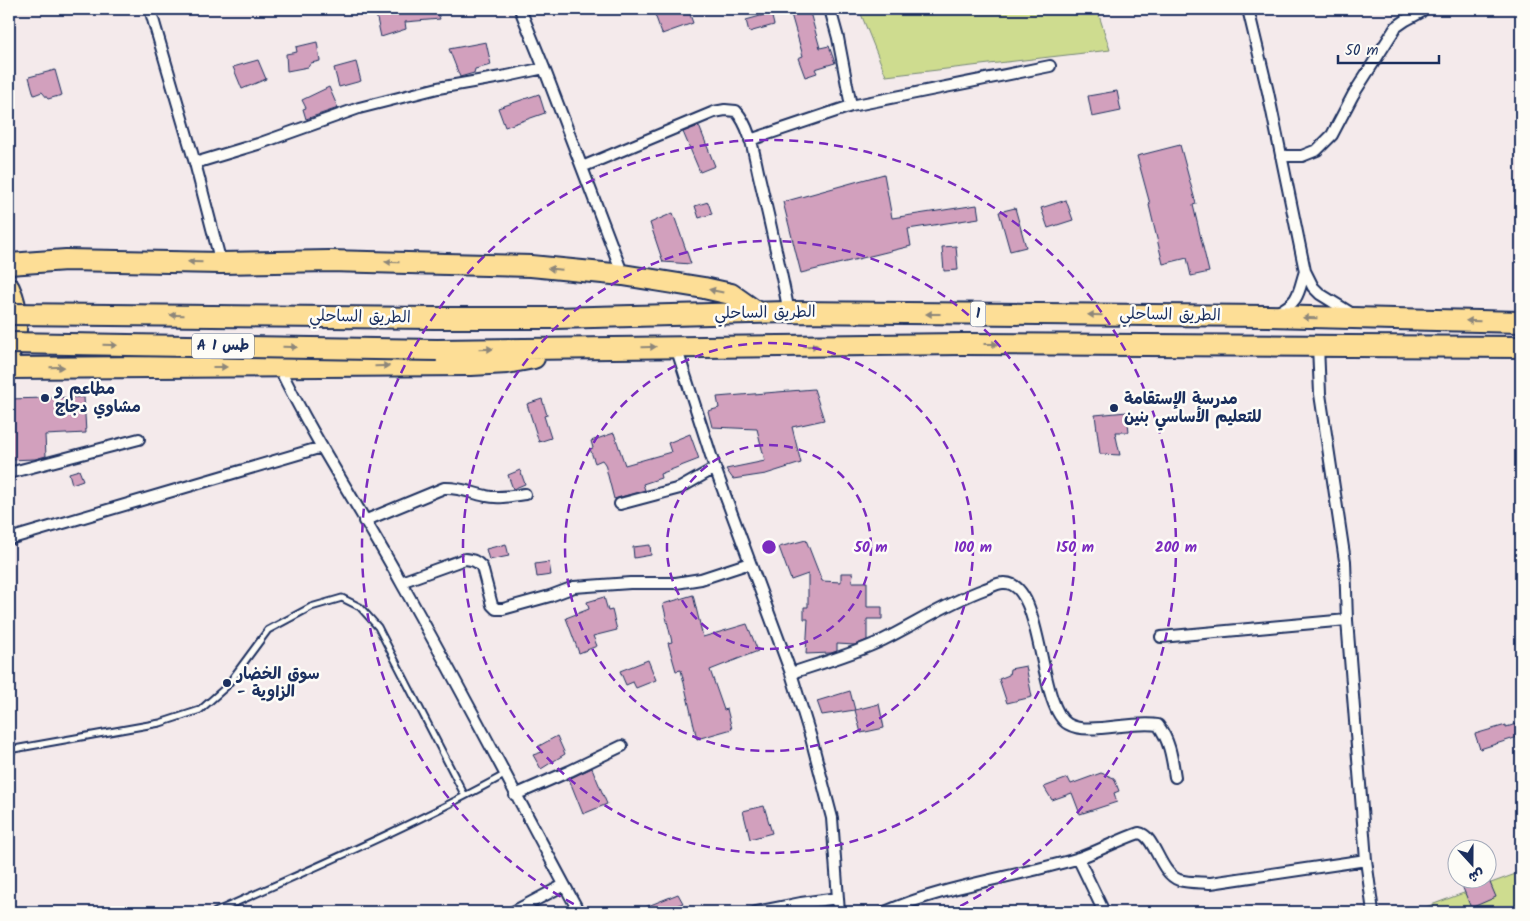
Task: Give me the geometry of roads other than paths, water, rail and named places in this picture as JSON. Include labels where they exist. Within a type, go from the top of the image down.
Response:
[{"type":"highway","points":[[9,264],[66,260],[221,263],[329,261],[531,266],[624,275],[731,294],[758,313]]},
{"type":"highway","points":[[9,288],[13,296],[17,315],[16,334],[9,354]]},
{"type":"highway","name":"الطريق الساحلي","points":[[9,314],[554,318],[789,312],[1268,316],[1521,322]]},
{"type":"highway","name":"الطريق الساحلي","points":[[9,343],[437,350],[963,344],[1521,347]]},
{"type":"highway","points":[[9,368],[480,365],[507,363],[582,348]]},
{"type":"street","points":[[150,9],[195,163],[221,263]]},
{"type":"street","points":[[520,9],[624,275]]},
{"type":"street","points":[[830,9],[838,38],[851,106]]},
{"type":"street","points":[[1248,9],[1281,156],[1304,271],[1320,294],[1360,319]]},
{"type":"street","points":[[1281,156],[1302,156],[1317,150],[1332,135],[1353,95],[1396,27],[1421,12]]},
{"type":"street","points":[[750,140],[851,106],[1050,66]]},
{"type":"street","points":[[195,163],[258,144],[359,108],[438,88],[544,68]]},
{"type":"street","points":[[582,167],[714,112],[736,111],[743,120],[750,140],[789,312]]},
{"type":"street","points":[[1268,316],[1290,306],[1295,301],[1304,271]]},
{"type":"street","points":[[1318,345],[1320,394],[1345,561],[1347,620],[1366,860],[1373,912]]},
{"type":"street","points":[[676,347],[715,468],[791,673],[812,738],[832,818],[839,912]]},
{"type":"street","points":[[279,367],[322,447],[401,582],[579,912]]},
{"type":"street","points":[[9,473],[139,439]]},
{"type":"street","points":[[9,539],[322,447]]},
{"type":"street","points":[[620,504],[680,488],[715,468]]},
{"type":"street","points":[[364,521],[444,488],[457,488],[486,496],[501,497],[526,494]]},
{"type":"street","points":[[401,582],[465,559],[473,560],[482,567],[492,605],[496,609],[503,610],[574,588],[630,583],[676,583],[701,579],[750,563]]},
{"type":"street","points":[[791,673],[858,652],[974,593],[1002,583],[1011,584],[1022,592],[1033,622],[1058,716],[1068,724],[1083,728],[1147,723],[1158,725],[1165,734],[1170,746],[1175,777]]},
{"type":"street","points":[[1161,637],[1347,620]]},
{"type":"street","points":[[515,795],[570,772],[622,746]]},
{"type":"street","points":[[885,912],[967,884],[1018,874],[1078,858],[1139,833],[1144,833],[1148,836],[1158,858],[1172,876],[1178,880],[1211,883],[1366,860]]},
{"type":"street","points":[[1078,858],[1104,912]]},
{"type":"street","points":[[513,912],[564,885]]},
{"type":"street","points":[[756,912],[838,898]]},
{"type":"lane","points":[[14,749],[160,722],[200,710],[226,687],[268,630],[312,607],[342,598],[360,607],[378,627],[465,796]]},
{"type":"lane","points":[[215,912],[380,837],[506,774]]},
{"type":"place","name":"مطاعم و مشاوي دجاج","points":[[45,398]]},
{"type":"place","name":"مدرسة اﻹستقامة للتعليم اﻷساسي بنين","points":[[1114,408]]},
{"type":"place","name":"سوق الخضار - الزاوية","points":[[227,683]]}]
